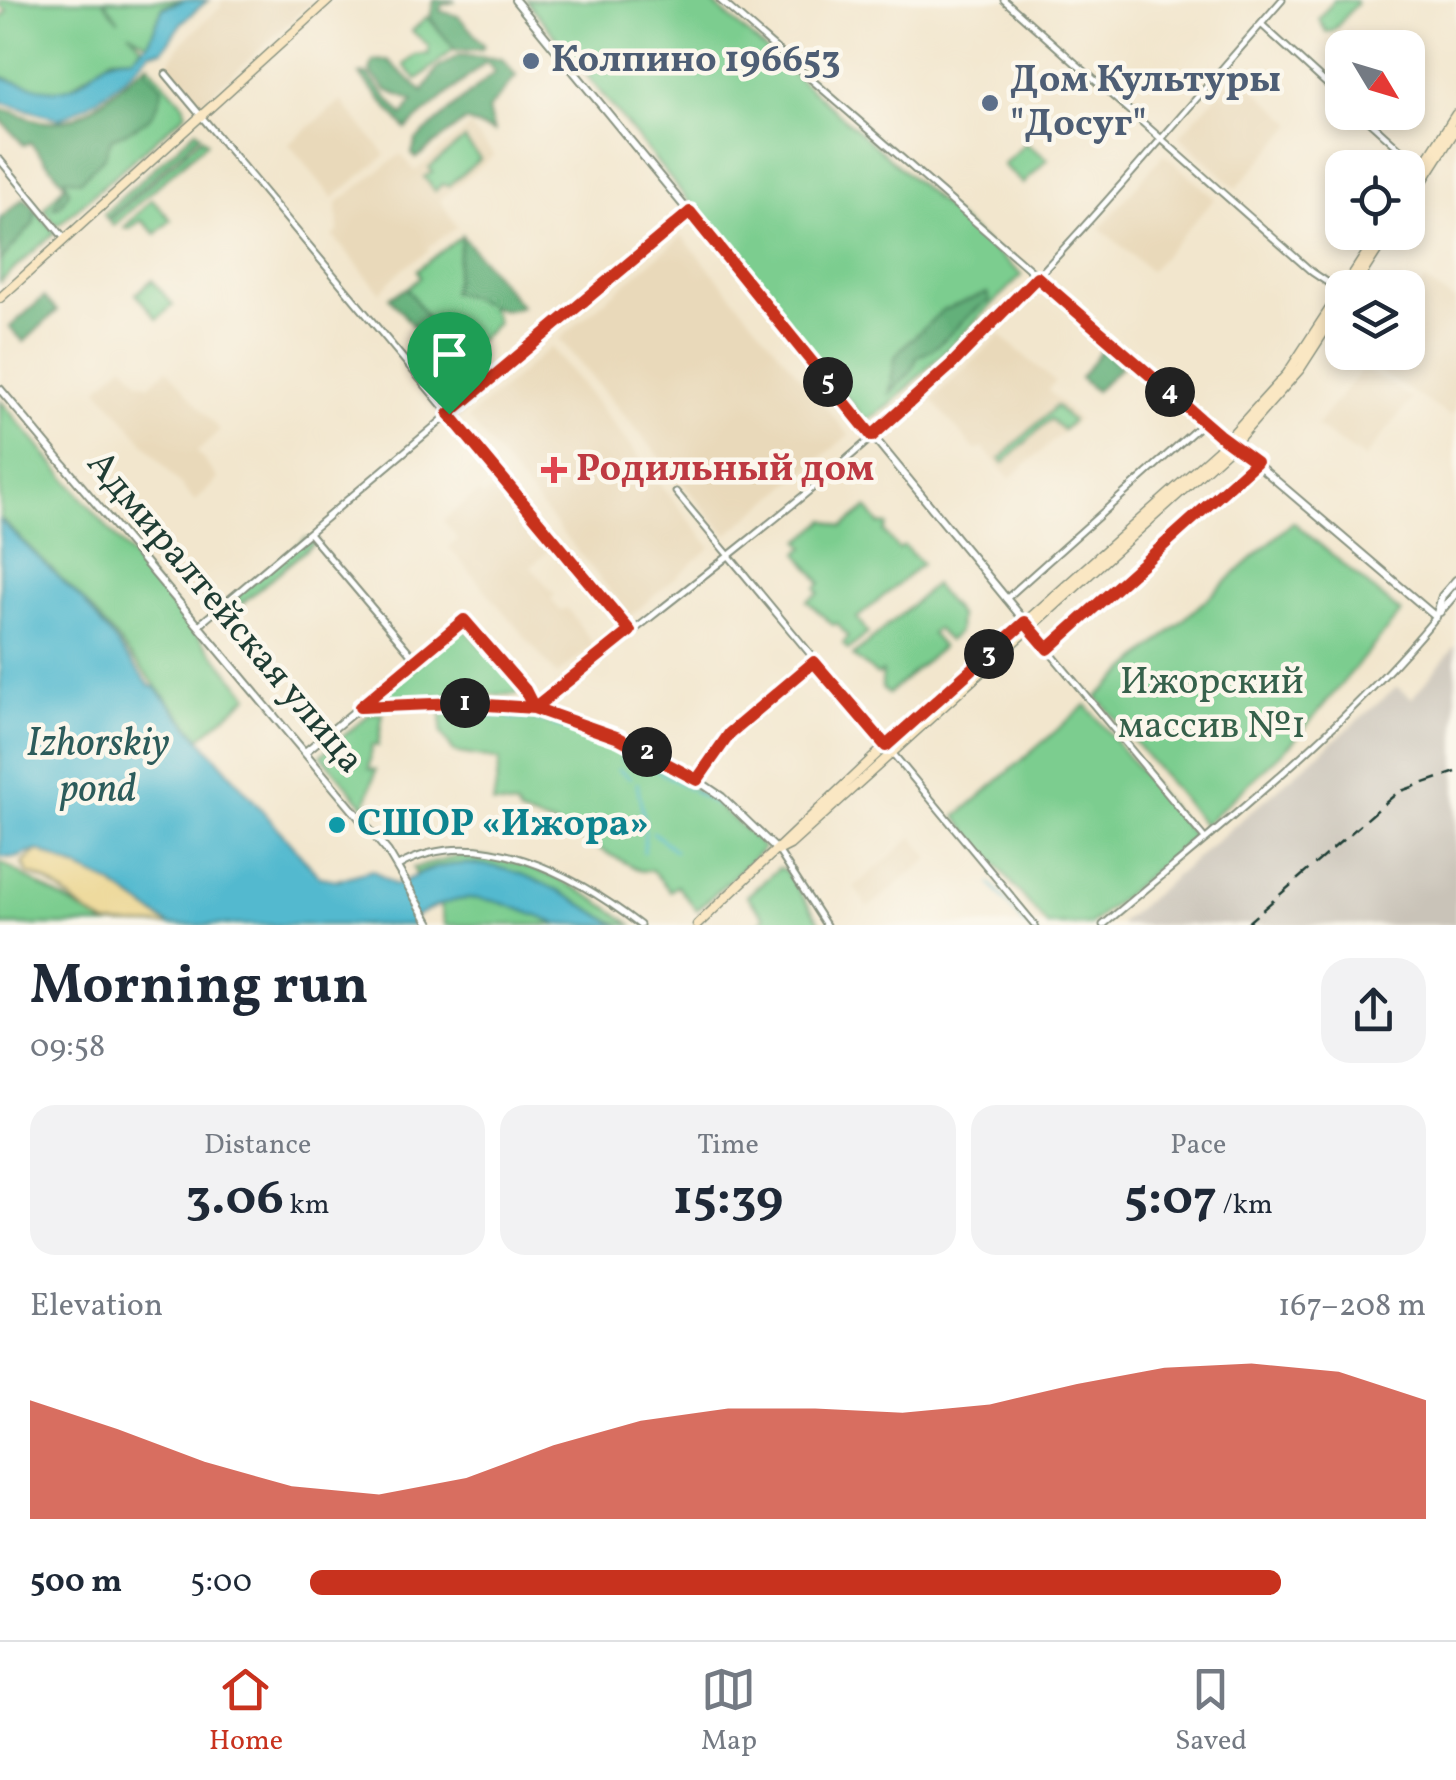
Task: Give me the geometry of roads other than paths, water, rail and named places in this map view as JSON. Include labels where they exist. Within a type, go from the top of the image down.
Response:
[{"type":"main road","points":[[0,298],[329,0]]},
{"type":"main road","points":[[1425,168],[1456,114]]},
{"type":"main road","points":[[1425,169],[1456,129]]},
{"type":"main road","points":[[1230,442],[1294,364],[1325,317]]},
{"type":"main road","points":[[697,925],[778,850],[790,845],[888,750],[1230,442],[1292,378],[1325,329]]},
{"type":"street","points":[[515,0],[1205,839]]},
{"type":"street","points":[[720,0],[1204,422],[1436,617]]},
{"type":"street","points":[[1004,0],[1325,280]]},
{"type":"street","points":[[534,708],[872,436],[951,365],[1037,277],[1282,0]]},
{"type":"street","points":[[1261,24],[1325,82]]},
{"type":"street","points":[[166,74],[630,631]]},
{"type":"street","points":[[1379,130],[1402,150]]},
{"type":"street","points":[[0,160],[65,239]]},
{"type":"street","points":[[199,625],[690,212]]},
{"type":"street","name":"Адмиралтейская улица","points":[[0,389],[398,866],[431,925]]},
{"type":"street","points":[[1006,598],[1204,422]]},
{"type":"street","points":[[1048,649],[1256,462]]},
{"type":"street","points":[[676,492],[1036,925]]},
{"type":"street","points":[[309,532],[416,660]]},
{"type":"street","points":[[1436,617],[1442,596],[1456,580]]},
{"type":"street","points":[[1103,925],[1371,692],[1456,592]]},
{"type":"street","points":[[306,752],[464,620],[525,690],[534,708]]},
{"type":"street","points":[[697,780],[730,733],[814,662]]},
{"type":"street","points":[[360,707],[457,703],[534,708],[619,738],[722,797],[778,850],[826,925]]},
{"type":"street","points":[[398,866],[451,852],[507,854],[598,896],[640,925]]},
{"type":"water","points":[[185,0],[208,0],[182,22],[163,50],[150,52],[121,81],[86,106],[59,119],[0,102],[0,76],[50,90],[65,89],[105,63],[132,57],[149,42],[163,8]]},
{"type":"water","name":"Izhorskiy pond","points":[[0,520],[83,601],[151,687],[320,877],[337,880],[372,870],[395,885],[445,866],[491,866],[535,880],[617,925],[555,923],[502,903],[471,899],[436,906],[416,916],[412,925],[170,925],[110,883],[38,850],[15,858],[0,857]]},
{"type":"waterway","points":[[471,715],[504,717]]},
{"type":"waterway","points":[[509,718],[531,719]]},
{"type":"waterway","points":[[536,720],[544,722]]},
{"type":"waterway","points":[[552,724],[625,751],[622,761]]},
{"type":"waterway","points":[[624,753],[649,766]]},
{"type":"waterway","points":[[618,769],[630,778]]},
{"type":"waterway","points":[[657,770],[689,789]]},
{"type":"waterway","points":[[637,783],[645,825]]},
{"type":"waterway","points":[[693,791],[716,805]]},
{"type":"waterway","points":[[644,852],[645,830]]},
{"type":"waterway","points":[[653,832],[675,851]]},
{"type":"waterway","points":[[991,884],[1026,925]]},
{"type":"railway","points":[[1245,925],[1398,792],[1456,772]]},
{"type":"place","name":"Колпино 196653","points":[[531,61]]},
{"type":"place","name":"Дом Культуры \"Досуг\"","points":[[990,103]]},
{"type":"place","name":"Родильный дом","points":[[554,470]]},
{"type":"place","name":"СШОР «Ижора»","points":[[337,825]]},
{"type":"park label","name":"Ижорский массив №1","points":[[1212,704]]}]
